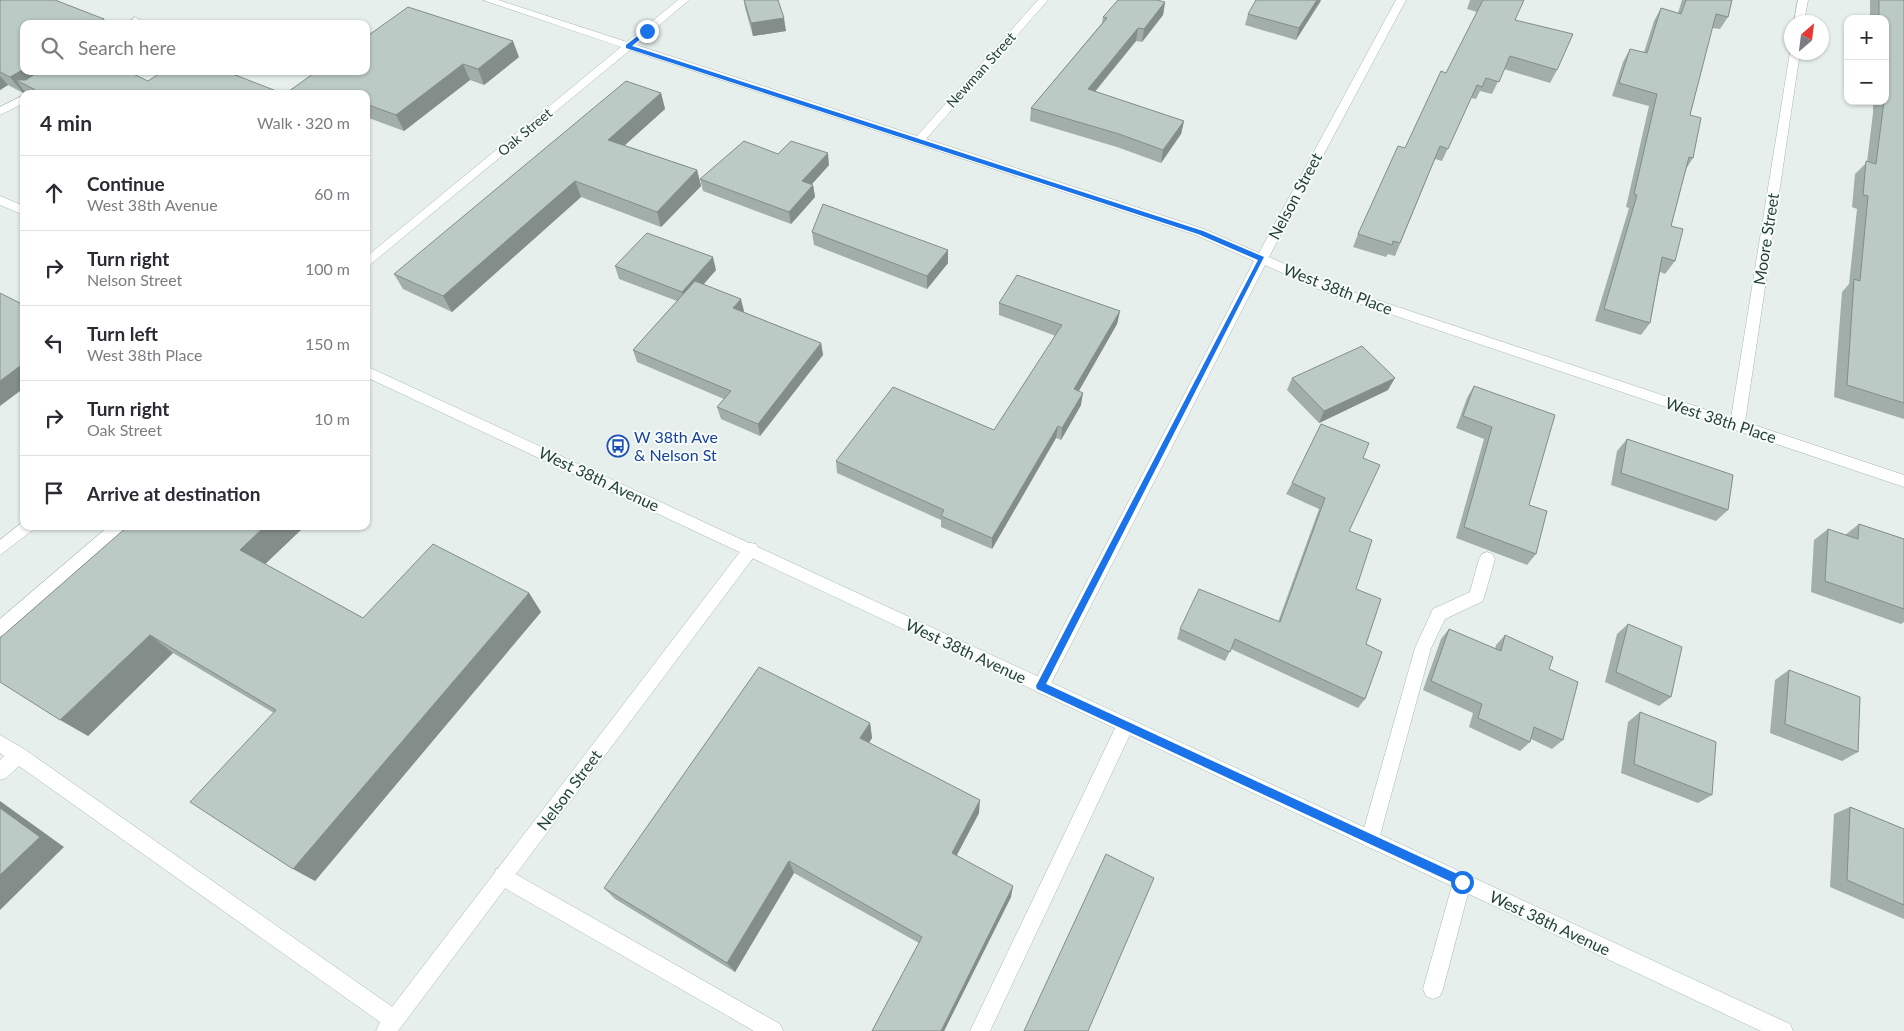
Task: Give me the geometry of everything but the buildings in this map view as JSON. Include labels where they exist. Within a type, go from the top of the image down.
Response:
[{"type":"street","name":"West 38th Place","points":[[488,0],[1200,232],[1330,289],[1904,481]]},
{"type":"street","name":"Oak Street","points":[[370,261],[684,0]]},
{"type":"street","name":"Newman Street","points":[[919,140],[1043,0]]},
{"type":"street","name":"Nelson Street","points":[[1041,686],[1262,259],[1401,0]]},
{"type":"street","points":[[1800,15],[1803,0]]},
{"type":"street","name":"Moore Street","points":[[1737,425],[1793,60]]},
{"type":"street","points":[[0,112],[20,100]]},
{"type":"street","points":[[0,200],[20,209]]},
{"type":"street","name":"West 38th Avenue","points":[[370,373],[1783,1031]]},
{"type":"street","points":[[0,549],[23,530]]},
{"type":"street","points":[[0,629],[115,530]]},
{"type":"street","name":"Nelson Street","points":[[390,1026],[751,549]]},
{"type":"street","points":[[1370,839],[1423,648],[1439,614],[1476,596],[1487,559]]},
{"type":"street","points":[[980,1031],[1125,726]]},
{"type":"street","points":[[0,742],[390,1026]]},
{"type":"street","points":[[0,772],[18,755]]},
{"type":"street","points":[[503,876],[773,1031]]},
{"type":"street","points":[[1433,989],[1462,882]]},
{"type":"place","name":"W 38th Ave & Nelson St","points":[[618,446]]},
{"type":"route","points":[[647,31],[628,47],[1200,232],[1262,259],[1041,686],[1462,882]]}]
